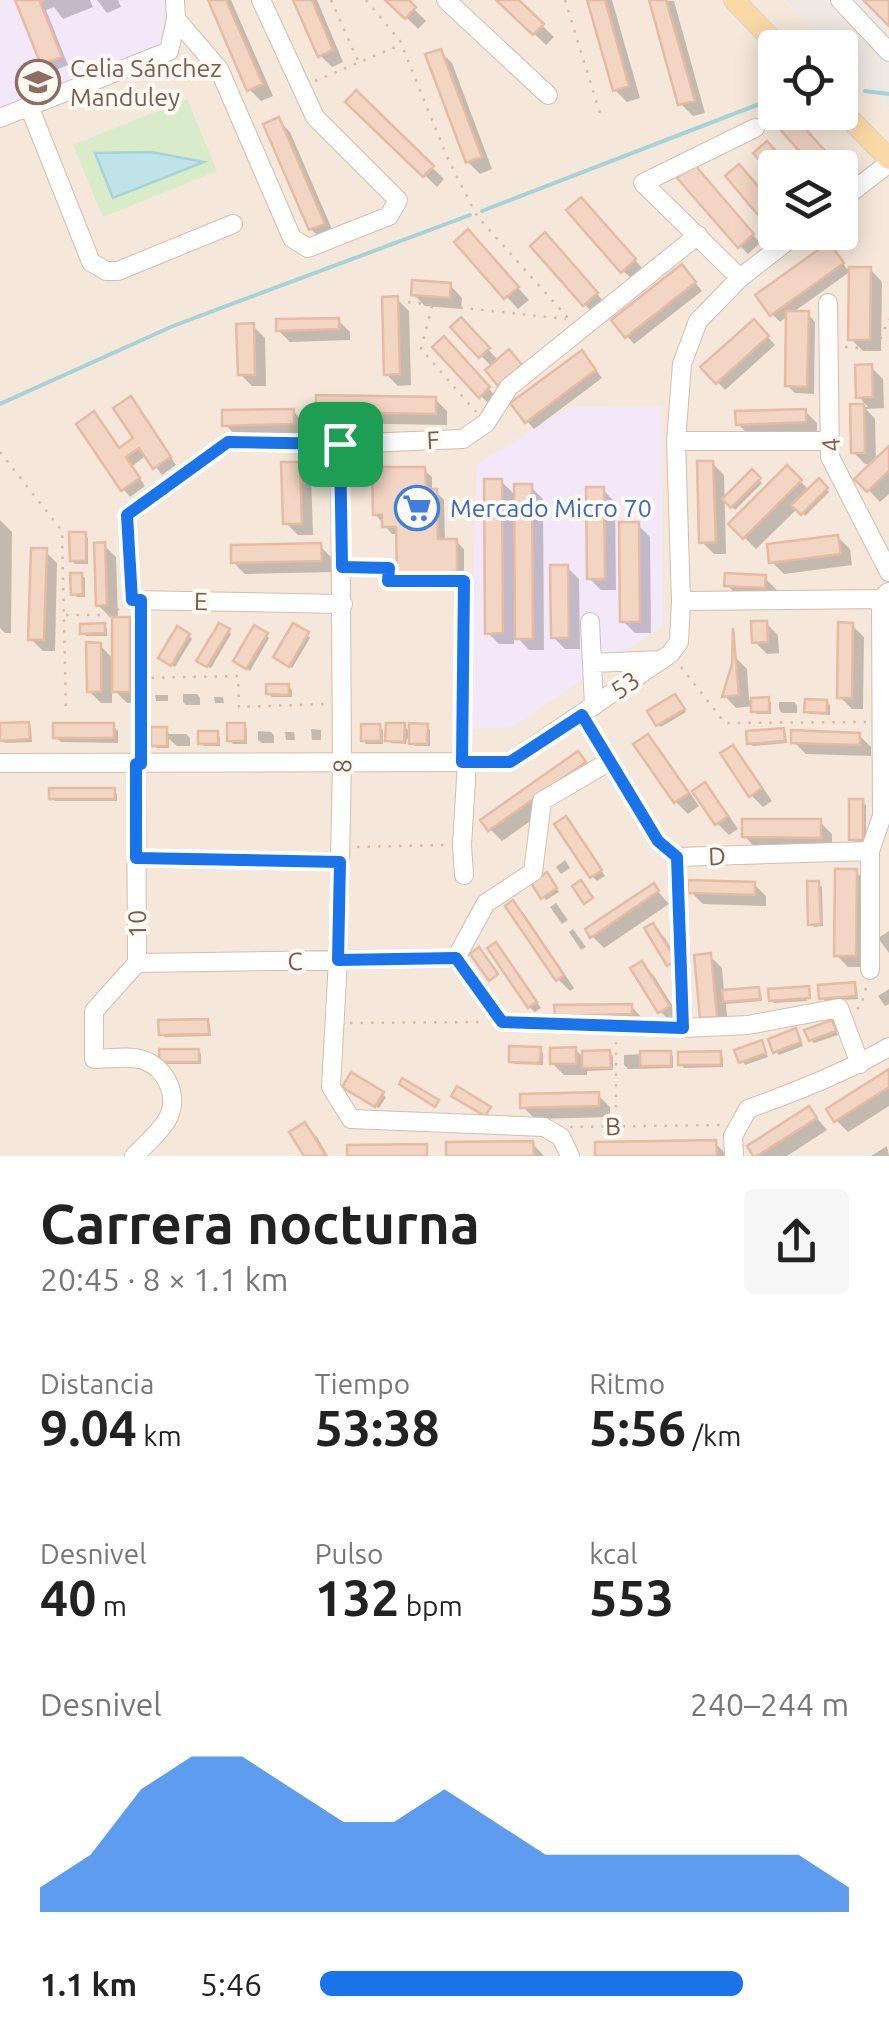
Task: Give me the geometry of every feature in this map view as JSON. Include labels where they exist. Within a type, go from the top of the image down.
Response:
[{"type":"main road","points":[[734,0],[763,30]]},
{"type":"main road","points":[[858,128],[889,161]]},
{"type":"street","points":[[176,9],[218,69],[292,238],[308,248],[388,216],[398,200],[315,117],[261,0]]},
{"type":"street","points":[[446,0],[548,94]]},
{"type":"street","points":[[840,0],[889,52]]},
{"type":"street","points":[[0,118],[169,51],[176,9]]},
{"type":"street","points":[[29,106],[90,262],[106,270],[118,270],[234,224]]},
{"type":"street","points":[[740,278],[643,183],[755,128]]},
{"type":"street","points":[[858,186],[889,161]]},
{"type":"street","points":[[486,423],[508,388],[698,236]]},
{"type":"street","points":[[592,663],[666,657],[679,642],[676,441],[682,364],[698,320],[740,278],[776,250]]},
{"type":"street","name":"4","points":[[828,303],[830,458],[889,572]]},
{"type":"street","name":"F","points":[[137,600],[127,515],[228,442],[340,444],[463,439],[486,423]]},
{"type":"street","points":[[676,441],[830,442]]},
{"type":"street","name":"8","points":[[340,444],[342,762],[331,1087],[351,1119],[544,1127]]},
{"type":"street","points":[[681,601],[885,595],[882,816],[870,851],[870,970]]},
{"type":"street","name":"E","points":[[137,600],[343,604]]},
{"type":"street","points":[[588,711],[590,622]]},
{"type":"street","name":"53","points":[[0,763],[510,762],[666,657]]},
{"type":"street","name":"D","points":[[588,711],[610,761],[658,841],[677,857],[870,851]]},
{"type":"street","points":[[610,761],[542,801],[533,872],[486,903],[456,958],[502,1022],[683,1028],[748,1025],[842,1013],[860,1064]]},
{"type":"street","points":[[464,762],[464,875]]},
{"type":"street","name":"10","points":[[138,764],[138,963]]},
{"type":"street","points":[[136,858],[340,854]]},
{"type":"street","points":[[677,857],[683,1028]]},
{"type":"street","name":"C","points":[[138,963],[456,958]]},
{"type":"street","points":[[134,1156],[171,1113],[171,1090],[160,1070],[140,1059],[94,1059],[94,1011],[138,963]]},
{"type":"street","points":[[734,1156],[734,1136],[748,1109],[813,1085],[889,1047]]},
{"type":"street","points":[[544,1127],[561,1137],[570,1156]]},
{"type":"path","points":[[331,0],[358,62]]},
{"type":"path","points":[[366,0],[401,44],[448,159],[478,216],[570,320],[408,302]]},
{"type":"path","points":[[565,0],[602,120]]},
{"type":"path","points":[[301,87],[401,44]]},
{"type":"path","points":[[432,305],[421,349],[486,423]]},
{"type":"path","points":[[828,345],[876,349],[889,319]]},
{"type":"path","points":[[0,452],[62,531],[66,711]]},
{"type":"path","points":[[342,567],[389,568],[388,581],[464,581],[464,762]]},
{"type":"path","points":[[64,614],[110,615],[137,600],[141,678],[138,764]]},
{"type":"path","points":[[666,657],[726,722],[882,722]]},
{"type":"path","points":[[141,678],[238,676],[239,706],[342,704]]},
{"type":"path","points":[[340,854],[462,845]]},
{"type":"path","points":[[842,1013],[861,1006],[870,970]]},
{"type":"path","points":[[334,1023],[502,1022]]},
{"type":"path","points":[[616,1026],[616,1125]]},
{"type":"path","name":"B","points":[[544,1127],[739,1125]]},
{"type":"shaded area","points":[[0,0],[784,0],[813,30],[758,30],[758,130],[858,130],[858,77],[889,109],[889,1156],[0,1156]]},
{"type":"shaded area","name":"Celia Sánchez Manduley","points":[[0,0],[166,0],[161,43],[151,53],[0,110]]},
{"type":"shaded area","points":[[784,0],[889,0],[889,109],[858,77],[858,30],[813,30]]},
{"type":"shaded area","points":[[661,406],[663,626],[512,727],[468,729],[477,465],[569,407]]},
{"type":"green space","points":[[187,99],[217,171],[103,217],[73,145]]},
{"type":"water","points":[[151,152],[204,162],[113,198],[95,153]]},
{"type":"building","points":[[15,0],[45,0],[40,2],[62,57],[41,65]]},
{"type":"building","points":[[208,0],[226,0],[263,84],[247,91]]},
{"type":"building","points":[[293,0],[312,0],[333,50],[318,57]]},
{"type":"building","points":[[385,0],[409,0],[416,7],[405,19]]},
{"type":"building","points":[[496,0],[519,0],[544,24],[533,35]]},
{"type":"building","points":[[587,0],[605,0],[629,86],[613,91]]},
{"type":"building","points":[[649,0],[666,0],[695,101],[678,105]]},
{"type":"building","points":[[863,0],[889,0],[889,26]]},
{"type":"building","points":[[441,49],[482,157],[466,163],[425,54]]},
{"type":"building","points":[[356,90],[434,166],[423,177],[345,102]]},
{"type":"building","points":[[279,117],[325,224],[309,230],[263,124]]},
{"type":"building","points":[[781,130],[806,130],[824,150],[798,150]]},
{"type":"building","points":[[767,141],[775,150],[758,150],[758,159],[753,153]]},
{"type":"building","points":[[694,164],[754,234],[738,248],[677,178]]},
{"type":"building","points":[[739,164],[758,186],[758,215],[725,176]]},
{"type":"building","points":[[581,197],[636,259],[621,273],[566,210]]},
{"type":"building","points":[[468,229],[519,287],[504,299],[454,242]]},
{"type":"building","points":[[545,232],[598,293],[583,306],[530,246]]},
{"type":"building","points":[[818,250],[835,250],[844,263],[770,316],[755,295]]},
{"type":"building","points":[[682,264],[696,282],[625,338],[611,320]]},
{"type":"building","points":[[849,267],[871,267],[870,340],[848,340]]},
{"type":"building","points":[[412,280],[451,283],[450,298],[411,295]]},
{"type":"building","points":[[398,296],[400,374],[384,375],[382,297]]},
{"type":"building","points":[[786,311],[809,311],[807,387],[785,386]]},
{"type":"building","points":[[461,317],[490,348],[479,358],[450,327]]},
{"type":"building","points":[[339,318],[339,329],[276,331],[276,319]]},
{"type":"building","points":[[754,319],[769,336],[716,384],[700,367]]},
{"type":"building","points":[[254,323],[255,375],[238,375],[236,324]]},
{"type":"building","points":[[444,336],[490,387],[479,398],[432,347]]},
{"type":"building","points":[[509,349],[522,365],[498,386],[485,370]]},
{"type":"building","points":[[582,350],[596,370],[525,423],[510,403]]},
{"type":"building","points":[[872,364],[873,397],[856,398],[855,365]]},
{"type":"building","points":[[316,395],[436,397],[436,414],[316,412]]},
{"type":"building","points":[[131,396],[171,457],[153,469],[139,448],[126,457],[140,478],[121,491],[76,424],[94,411],[119,448],[133,438],[113,408]]},
{"type":"building","points":[[850,404],[864,404],[865,453],[851,453]]},
{"type":"building","points":[[294,409],[294,424],[222,426],[222,410]]},
{"type":"building","points":[[806,409],[806,422],[736,425],[735,411]]},
{"type":"building","points":[[889,446],[889,471],[867,492],[854,479]]},
{"type":"building","points":[[697,461],[713,461],[716,542],[699,543]]},
{"type":"building","points":[[281,462],[300,462],[302,524],[283,524]]},
{"type":"building","points":[[787,465],[802,480],[743,539],[728,524]]},
{"type":"building","points":[[372,467],[425,467],[426,489],[437,489],[438,539],[457,539],[457,576],[397,576],[396,527],[382,527],[382,515],[373,515]]},
{"type":"building","points":[[752,469],[761,478],[731,508],[722,499]]},
{"type":"building","points":[[819,478],[828,488],[801,515],[791,505]]},
{"type":"building","points":[[484,479],[502,479],[503,633],[485,634]]},
{"type":"building","points":[[514,484],[532,484],[533,639],[515,639]]},
{"type":"building","points":[[586,487],[604,487],[605,579],[587,579]]},
{"type":"building","points":[[619,522],[639,522],[640,622],[620,622]]},
{"type":"building","points":[[69,532],[86,532],[86,561],[70,561]]},
{"type":"building","points":[[838,535],[841,554],[769,563],[767,544]]},
{"type":"building","points":[[105,542],[107,605],[96,606],[94,543]]},
{"type":"building","points":[[321,543],[322,561],[231,563],[231,545]]},
{"type":"building","points":[[31,548],[47,548],[44,640],[28,640]]},
{"type":"building","points":[[550,565],[568,565],[569,638],[551,638]]},
{"type":"building","points":[[70,573],[82,573],[83,594],[71,595]]},
{"type":"building","points":[[725,573],[766,575],[765,588],[724,586]]},
{"type":"building","points":[[112,617],[130,617],[130,692],[112,692]]},
{"type":"building","points":[[751,621],[767,621],[768,642],[752,643]]},
{"type":"building","points":[[838,622],[853,623],[852,698],[837,698]]},
{"type":"building","points":[[105,623],[105,633],[80,634],[80,624]]},
{"type":"building","points":[[219,623],[230,629],[207,667],[196,661]]},
{"type":"building","points":[[293,623],[309,632],[289,667],[273,657]]},
{"type":"building","points":[[254,625],[268,633],[246,669],[233,661]]},
{"type":"building","points":[[177,626],[190,634],[171,666],[158,658]]},
{"type":"building","points":[[733,628],[739,695],[722,697],[732,664]]},
{"type":"building","points":[[86,642],[101,643],[101,692],[87,692]]},
{"type":"building","points":[[266,684],[289,684],[289,695],[266,694]]},
{"type":"building","points":[[675,694],[685,709],[656,726],[647,711]]},
{"type":"building","points":[[769,697],[769,712],[751,712],[751,698]]},
{"type":"building","points":[[805,699],[827,700],[827,713],[804,712]]},
{"type":"building","points":[[29,722],[30,739],[0,741],[0,723]]},
{"type":"building","points":[[53,723],[114,723],[114,738],[53,738]]},
{"type":"building","points":[[227,723],[245,723],[245,741],[227,741]]},
{"type":"building","points":[[386,723],[405,723],[404,742],[385,741]]},
{"type":"building","points":[[409,723],[428,724],[427,744],[409,744]]},
{"type":"building","points":[[361,724],[380,724],[381,741],[361,741]]},
{"type":"building","points":[[151,727],[167,727],[167,746],[151,746]]},
{"type":"building","points":[[784,728],[785,741],[747,744],[746,731]]},
{"type":"building","points":[[791,730],[860,733],[860,745],[791,743]]},
{"type":"building","points":[[198,731],[218,731],[218,744],[198,744]]},
{"type":"building","points":[[648,734],[689,793],[674,803],[633,744]]},
{"type":"building","points":[[733,745],[762,788],[749,797],[720,753]]},
{"type":"building","points":[[578,751],[586,762],[488,831],[480,820]]},
{"type":"building","points":[[705,782],[728,816],[715,825],[692,791]]},
{"type":"building","points":[[49,788],[115,788],[115,799],[49,799]]},
{"type":"building","points":[[849,799],[863,799],[863,840],[849,840]]},
{"type":"building","points":[[566,816],[602,870],[590,878],[554,824]]},
{"type":"building","points":[[742,819],[821,819],[821,838],[742,837]]},
{"type":"building","points":[[835,869],[857,869],[856,956],[834,956]]},
{"type":"building","points":[[547,872],[557,888],[541,899],[531,883]]},
{"type":"building","points":[[581,880],[593,898],[584,904],[572,886]]},
{"type":"building","points":[[688,880],[755,882],[755,895],[688,893]]},
{"type":"building","points":[[807,881],[819,881],[821,924],[808,925]]},
{"type":"building","points":[[654,883],[659,891],[590,938],[585,929]]},
{"type":"building","points":[[513,900],[564,975],[556,981],[505,906]]},
{"type":"building","points":[[653,923],[676,960],[667,966],[644,928]]},
{"type":"building","points":[[496,942],[537,1002],[528,1008],[487,948]]},
{"type":"building","points":[[479,947],[498,974],[489,981],[470,954]]},
{"type":"building","points":[[711,953],[717,1017],[700,1018],[694,955]]},
{"type":"building","points":[[642,961],[670,1006],[658,1013],[630,968]]},
{"type":"building","points":[[855,982],[856,996],[819,999],[818,985]]},
{"type":"building","points":[[809,986],[810,998],[769,1001],[768,989]]},
{"type":"building","points":[[759,987],[760,999],[723,1002],[722,990]]},
{"type":"building","points":[[632,1004],[632,1014],[555,1016],[554,1005]]},
{"type":"building","points":[[208,1019],[209,1034],[159,1035],[158,1020]]},
{"type":"building","points":[[832,1020],[836,1031],[809,1041],[804,1030]]},
{"type":"building","points":[[796,1028],[801,1042],[773,1053],[768,1039]]},
{"type":"building","points":[[762,1040],[766,1053],[739,1063],[734,1050]]},
{"type":"building","points":[[509,1046],[541,1047],[540,1063],[509,1062]]},
{"type":"building","points":[[576,1047],[576,1064],[550,1064],[550,1048]]},
{"type":"building","points":[[159,1049],[199,1049],[199,1062],[159,1062]]},
{"type":"building","points":[[610,1050],[611,1068],[582,1068],[582,1051]]},
{"type":"building","points":[[640,1051],[671,1051],[671,1066],[640,1066]]},
{"type":"building","points":[[721,1051],[721,1065],[678,1065],[678,1052]]},
{"type":"building","points":[[889,1069],[889,1087],[834,1122],[826,1109]]},
{"type":"building","points":[[351,1072],[384,1092],[375,1107],[342,1087]]},
{"type":"building","points":[[402,1078],[439,1100],[435,1107],[399,1084]]},
{"type":"building","points":[[457,1086],[491,1107],[485,1116],[451,1096]]},
{"type":"building","points":[[599,1092],[599,1106],[520,1108],[520,1094]]},
{"type":"building","points":[[809,1106],[817,1118],[753,1156],[747,1146]]},
{"type":"building","points":[[305,1122],[326,1156],[304,1156],[289,1132]]},
{"type":"building","points":[[716,1140],[717,1156],[595,1156],[595,1142]]},
{"type":"building","points":[[533,1141],[534,1156],[446,1156],[446,1142]]},
{"type":"building","points":[[427,1144],[427,1156],[347,1156],[347,1145]]},
{"type":"waterway","points":[[865,91],[889,94]]},
{"type":"waterway","points":[[482,211],[758,105]]},
{"type":"waterway","points":[[0,404],[173,326],[470,215]]},
{"type":"place","name":"Celia Sánchez Manduley","points":[[38,82]]},
{"type":"place","name":"Mercado Micro 70","points":[[417,508]]},
{"type":"route","points":[[228,442],[340,444],[342,567],[389,568],[388,581],[464,581],[462,762],[510,762],[582,715],[658,841],[677,857],[683,1028],[502,1022],[456,958],[338,960],[340,862],[136,858],[136,764],[141,764],[141,600],[132,600],[127,515],[228,442]]}]
